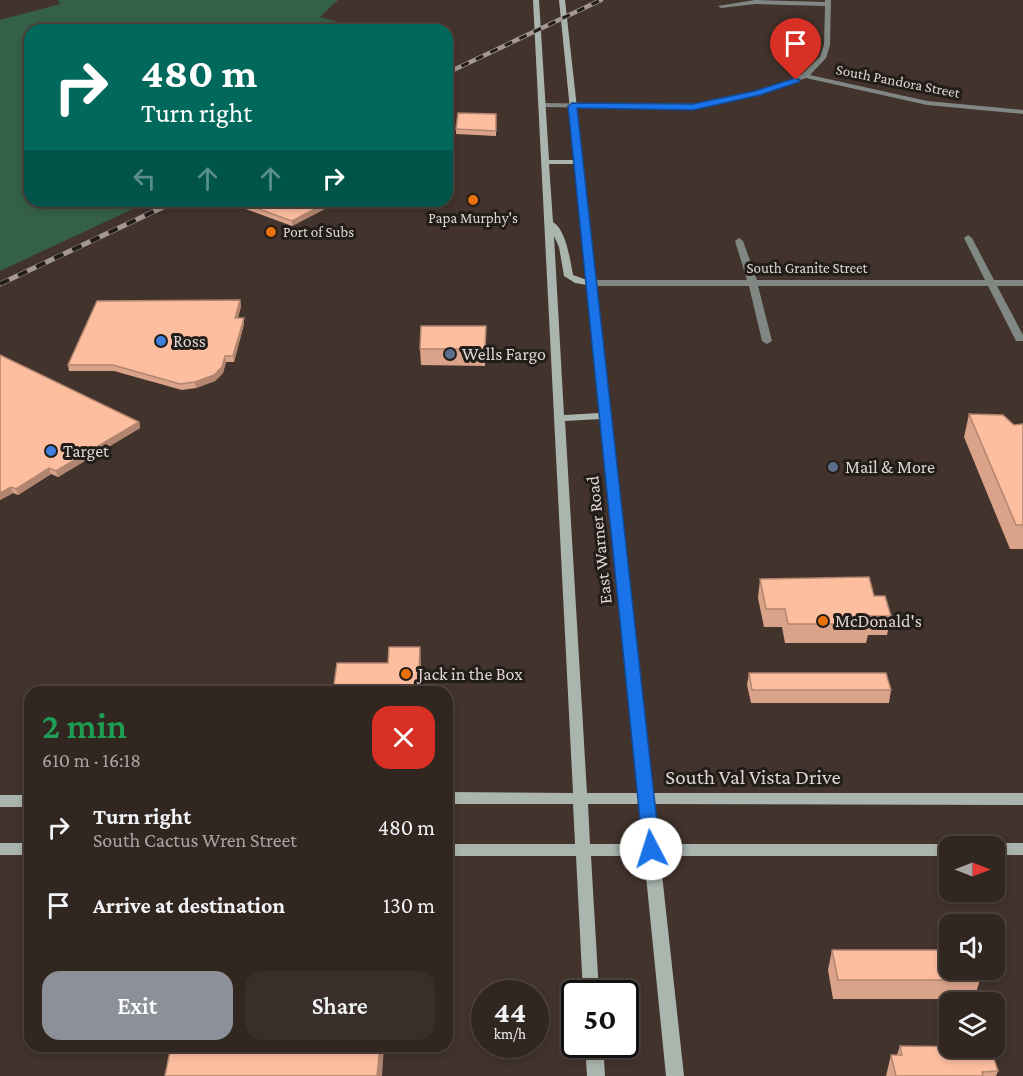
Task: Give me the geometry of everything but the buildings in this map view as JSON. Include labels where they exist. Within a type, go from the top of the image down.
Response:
[{"type":"main road","name":"East Warner Road","points":[[536,0],[561,418],[590,980]]},
{"type":"main road","name":"East Warner Road","points":[[562,0],[675,1076]]},
{"type":"main road","points":[[546,162],[578,162]]},
{"type":"main road","points":[[550,220],[563,247],[569,276],[578,281],[590,283]]},
{"type":"main road","points":[[561,418],[605,416]]},
{"type":"main road","name":"South Val Vista Drive","points":[[453,798],[1023,799]]},
{"type":"main road","points":[[0,801],[24,801]]},
{"type":"main road","points":[[0,849],[24,849]]},
{"type":"main road","points":[[1005,849],[1023,849]]},
{"type":"main road","points":[[453,850],[939,850]]},
{"type":"main road","points":[[595,1058],[596,1076]]},
{"type":"street","points":[[542,105],[693,107],[757,93],[805,76],[824,58],[827,45],[828,2],[755,2],[721,6]]},
{"type":"street","name":"South Pandora Street","points":[[805,76],[927,103],[1023,112]]},
{"type":"street","points":[[968,238],[1020,339]]},
{"type":"street","points":[[739,241],[753,283],[767,341]]},
{"type":"street","name":"South Granite Street","points":[[590,283],[1023,283]]},
{"type":"green space","points":[[58,0],[338,0],[320,17],[345,24],[24,24],[24,207],[137,207],[0,271],[0,20],[60,4]]},
{"type":"railway","points":[[453,70],[601,0]]},
{"type":"railway","points":[[0,284],[163,207]]},
{"type":"place","name":"Papa Murphy's","points":[[473,200]]},
{"type":"place","name":"Port of Subs","points":[[271,232]]},
{"type":"place","name":"Ross","points":[[161,341]]},
{"type":"place","name":"Wells Fargo","points":[[450,354]]},
{"type":"place","name":"Target","points":[[51,451]]},
{"type":"place","name":"Mail & More","points":[[833,467]]},
{"type":"place","name":"McDonald's","points":[[823,621]]},
{"type":"place","name":"Jack in the Box","points":[[406,674]]},
{"type":"route","points":[[651,849],[622,555],[572,106],[693,107],[757,93],[796,80]]}]
